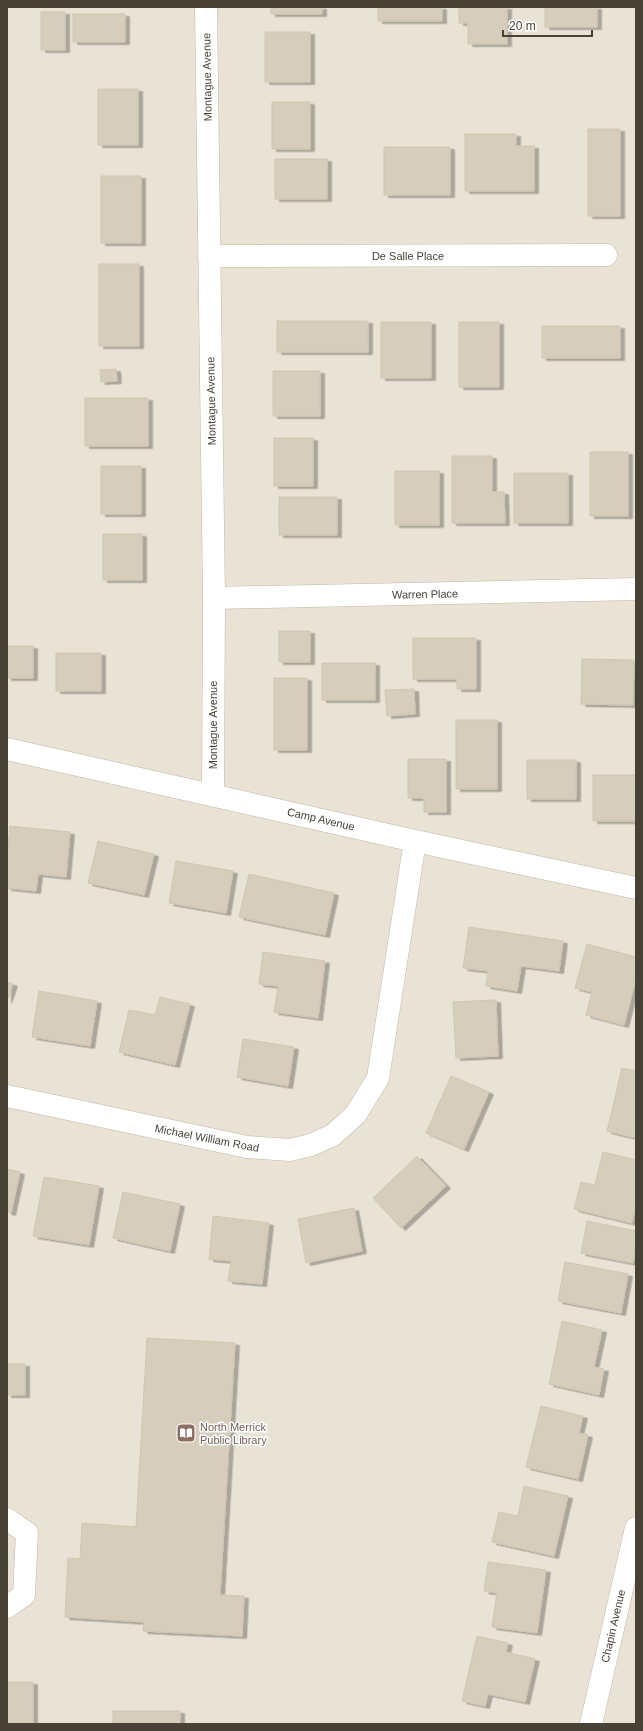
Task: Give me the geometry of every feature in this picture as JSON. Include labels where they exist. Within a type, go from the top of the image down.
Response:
[{"type":"street","name":"Montague Avenue","points":[[206,7],[214,598],[213,794]]},
{"type":"street","name":"De Salle Place","points":[[209,256],[606,255]]},
{"type":"street","name":"Warren Place","points":[[214,598],[636,590]]},
{"type":"street","name":"Camp Avenue","points":[[7,749],[213,794],[415,841],[636,888]]},
{"type":"street","name":"Michael William Road","points":[[7,1096],[247,1147],[290,1150],[312,1145],[333,1135],[356,1114],[378,1078],[415,841]]},
{"type":"street","points":[[7,1519],[27,1533],[24,1595],[7,1607]]},
{"type":"street","name":"Chapin Avenue","points":[[591,1724],[636,1528]]},
{"type":"shaded area","points":[[7,7],[636,7],[636,1724],[7,1724]]},
{"type":"building","points":[[271,7],[322,7],[322,14],[271,14]]},
{"type":"building","points":[[378,7],[442,7],[442,21],[378,21]]},
{"type":"building","points":[[459,7],[507,7],[507,44],[468,44],[468,23],[459,23]]},
{"type":"building","points":[[545,7],[597,7],[597,27],[545,27]]},
{"type":"building","points":[[41,12],[65,12],[65,50],[41,50]]},
{"type":"building","points":[[73,14],[125,14],[125,42],[73,42]]},
{"type":"building","points":[[265,32],[310,32],[310,82],[265,82]]},
{"type":"building","points":[[98,89],[138,89],[138,145],[98,145]]},
{"type":"building","points":[[272,102],[310,102],[310,149],[272,149]]},
{"type":"building","points":[[588,129],[620,129],[620,216],[588,216]]},
{"type":"building","points":[[465,134],[516,134],[516,146],[534,146],[534,191],[465,191]]},
{"type":"building","points":[[384,147],[450,147],[450,195],[384,195]]},
{"type":"building","points":[[275,159],[327,159],[327,199],[275,199]]},
{"type":"building","points":[[101,176],[141,176],[141,243],[101,243]]},
{"type":"building","points":[[99,264],[139,264],[139,346],[99,346]]},
{"type":"building","points":[[277,321],[368,321],[368,352],[277,352]]},
{"type":"building","points":[[381,322],[431,322],[431,378],[381,378]]},
{"type":"building","points":[[459,322],[499,322],[499,387],[459,387]]},
{"type":"building","points":[[542,326],[620,326],[620,358],[542,358]]},
{"type":"building","points":[[116,369],[117,381],[101,382],[100,370]]},
{"type":"building","points":[[273,371],[320,371],[320,416],[273,416]]},
{"type":"building","points":[[85,398],[148,398],[148,446],[85,446]]},
{"type":"building","points":[[274,438],[313,438],[313,486],[274,486]]},
{"type":"building","points":[[590,452],[628,452],[628,516],[590,516]]},
{"type":"building","points":[[452,456],[492,456],[492,492],[504,492],[505,523],[452,523]]},
{"type":"building","points":[[101,466],[141,466],[141,514],[101,514]]},
{"type":"building","points":[[395,471],[439,471],[439,525],[395,525]]},
{"type":"building","points":[[514,473],[568,473],[568,523],[514,523]]},
{"type":"building","points":[[279,497],[337,497],[337,535],[279,535]]},
{"type":"building","points":[[103,534],[142,534],[142,580],[103,580]]},
{"type":"building","points":[[279,631],[310,631],[310,662],[279,662]]},
{"type":"building","points":[[413,638],[476,638],[476,689],[457,689],[457,679],[413,679]]},
{"type":"building","points":[[7,646],[33,646],[33,678],[7,678]]},
{"type":"building","points":[[56,653],[101,653],[101,691],[56,691]]},
{"type":"building","points":[[582,659],[634,660],[633,705],[581,704]]},
{"type":"building","points":[[322,663],[375,663],[375,700],[322,700]]},
{"type":"building","points":[[274,678],[307,678],[307,750],[274,750]]},
{"type":"building","points":[[414,689],[415,714],[387,716],[385,690]]},
{"type":"building","points":[[456,720],[497,720],[497,789],[456,789]]},
{"type":"building","points":[[408,759],[446,759],[446,812],[424,812],[424,798],[408,798]]},
{"type":"building","points":[[527,760],[576,760],[576,799],[527,799]]},
{"type":"building","points":[[593,775],[636,775],[636,821],[593,821]]},
{"type":"building","points":[[10,826],[70,832],[66,877],[38,874],[36,891],[7,888],[7,857]]},
{"type":"building","points":[[98,841],[154,854],[144,895],[88,883]]},
{"type":"building","points":[[176,861],[233,871],[226,913],[169,903]]},
{"type":"building","points":[[249,874],[334,893],[325,935],[239,917]]},
{"type":"building","points":[[469,927],[563,941],[559,971],[521,966],[517,991],[486,986],[488,971],[463,968]]},
{"type":"building","points":[[587,944],[636,957],[636,979],[624,1025],[586,1015],[592,992],[575,988]]},
{"type":"building","points":[[263,952],[325,961],[318,1018],[274,1012],[278,986],[259,984]]},
{"type":"building","points":[[7,982],[13,984],[7,1001]]},
{"type":"building","points":[[39,991],[97,1001],[90,1046],[32,1037]]},
{"type":"building","points":[[160,997],[190,1004],[175,1065],[119,1052],[129,1010],[155,1015]]},
{"type":"building","points":[[496,1000],[498,1056],[456,1058],[453,1002]]},
{"type":"building","points":[[243,1039],[294,1047],[288,1086],[237,1077]]},
{"type":"building","points":[[622,1068],[636,1071],[636,1138],[607,1131]]},
{"type":"building","points":[[451,1076],[489,1092],[464,1149],[426,1133]]},
{"type":"building","points":[[603,1152],[636,1160],[636,1204],[632,1223],[574,1209],[581,1182],[595,1185]]},
{"type":"building","points":[[417,1156],[446,1186],[401,1228],[373,1198]]},
{"type":"building","points":[[7,1169],[20,1172],[11,1213],[7,1212]]},
{"type":"building","points":[[44,1177],[99,1186],[89,1245],[33,1236]]},
{"type":"building","points":[[123,1192],[180,1204],[170,1251],[113,1238]]},
{"type":"building","points":[[354,1208],[362,1251],[306,1263],[298,1219]]},
{"type":"building","points":[[213,1216],[269,1223],[262,1284],[228,1281],[231,1261],[209,1259]]},
{"type":"building","points":[[587,1221],[636,1231],[636,1245],[633,1263],[581,1253]]},
{"type":"building","points":[[565,1262],[628,1274],[621,1313],[558,1301]]},
{"type":"building","points":[[562,1321],[602,1330],[594,1367],[604,1369],[599,1395],[549,1384]]},
{"type":"building","name":"North Merrick Public Library","points":[[147,1338],[235,1343],[220,1595],[244,1596],[242,1636],[143,1631],[144,1622],[65,1617],[68,1558],[80,1559],[82,1523],[136,1527]]},
{"type":"building","points":[[7,1364],[25,1364],[25,1395],[7,1395]]},
{"type":"building","points":[[541,1406],[583,1416],[579,1433],[588,1435],[578,1479],[526,1467]]},
{"type":"building","points":[[524,1486],[568,1496],[554,1556],[492,1542],[499,1512],[518,1516]]},
{"type":"building","points":[[488,1562],[546,1570],[537,1633],[492,1627],[497,1593],[484,1591]]},
{"type":"building","points":[[477,1636],[508,1643],[506,1652],[535,1659],[525,1702],[488,1694],[485,1706],[462,1701]]},
{"type":"building","points":[[7,1682],[33,1682],[33,1723],[7,1723]]},
{"type":"building","points":[[113,1711],[180,1711],[180,1724],[113,1724]]},
{"type":"place","name":"North Merrick Public Library","points":[[186,1433]]}]
